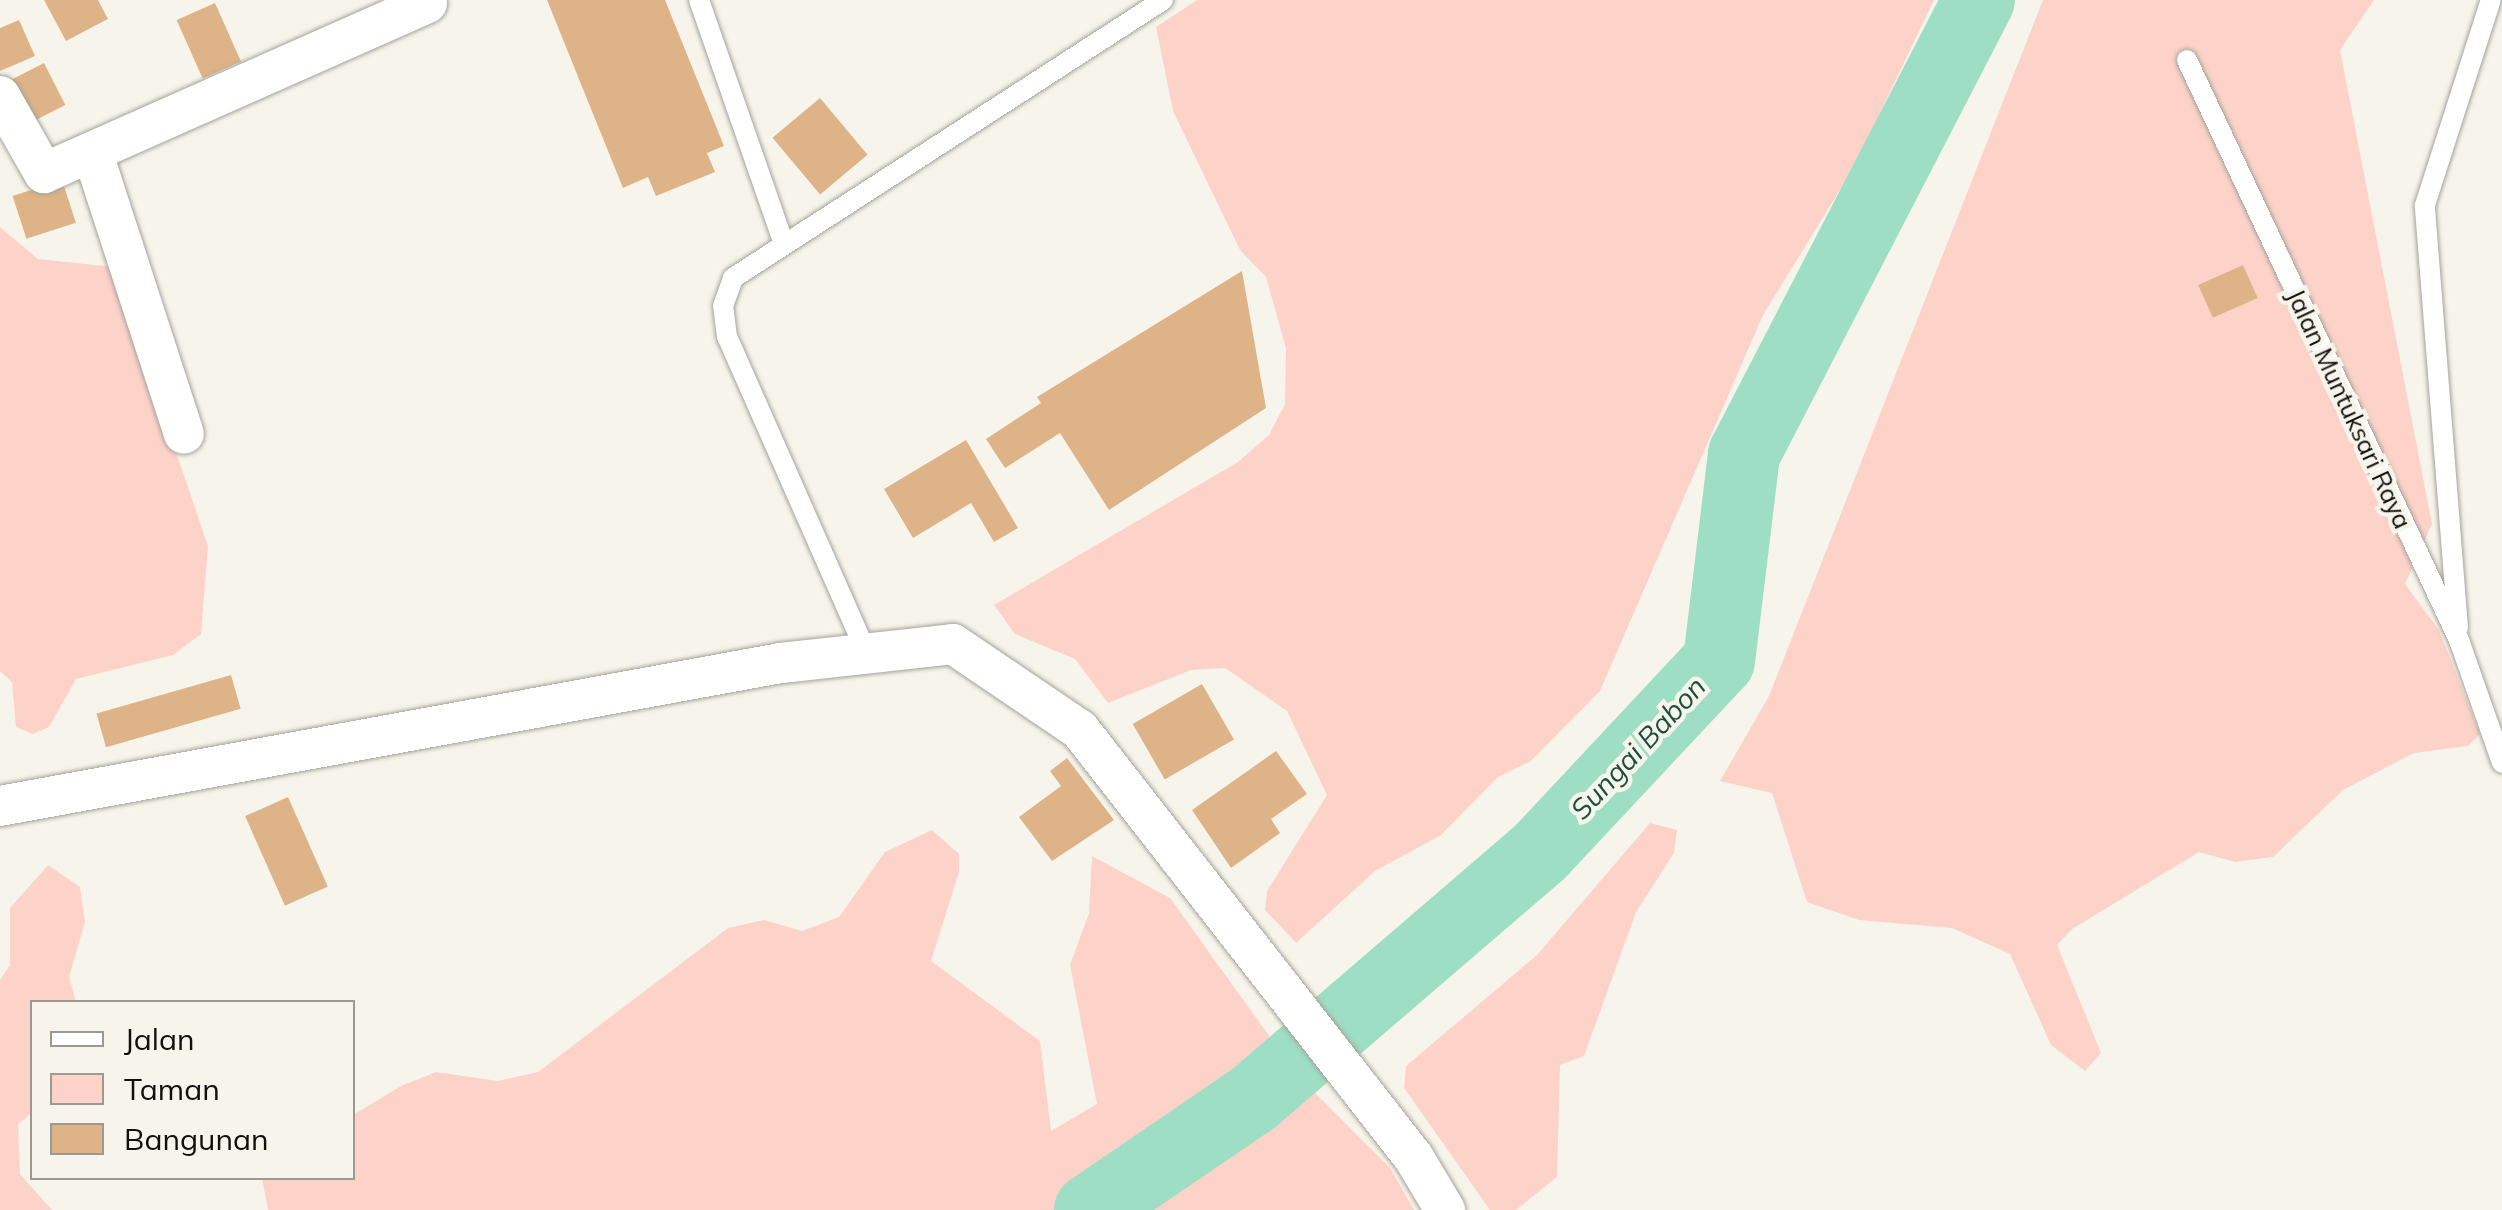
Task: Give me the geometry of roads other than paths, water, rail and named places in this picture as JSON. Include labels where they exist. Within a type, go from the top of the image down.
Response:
[{"type":"street","points":[[0,96],[37,170],[93,154],[427,2]]},
{"type":"street","points":[[93,154],[184,434]]},
{"type":"street","points":[[1,800],[781,663],[953,644],[1019,682],[1080,730],[1414,1158],[1445,1210]]},
{"type":"lane","points":[[699,0],[782,238]]},
{"type":"lane","points":[[868,656],[727,337],[723,306],[733,278],[782,238],[1163,0]]},
{"type":"lane","points":[[2459,640],[2425,206],[2491,0]]},
{"type":"lane","name":"Jalan Muntuksari Raya","points":[[2186,60],[2459,640],[2502,763]]},
{"type":"waterway","name":"Sungai Babon","points":[[1090,1210],[1254,1098],[1541,851],[1719,661],[1744,454],[1979,0]]}]
